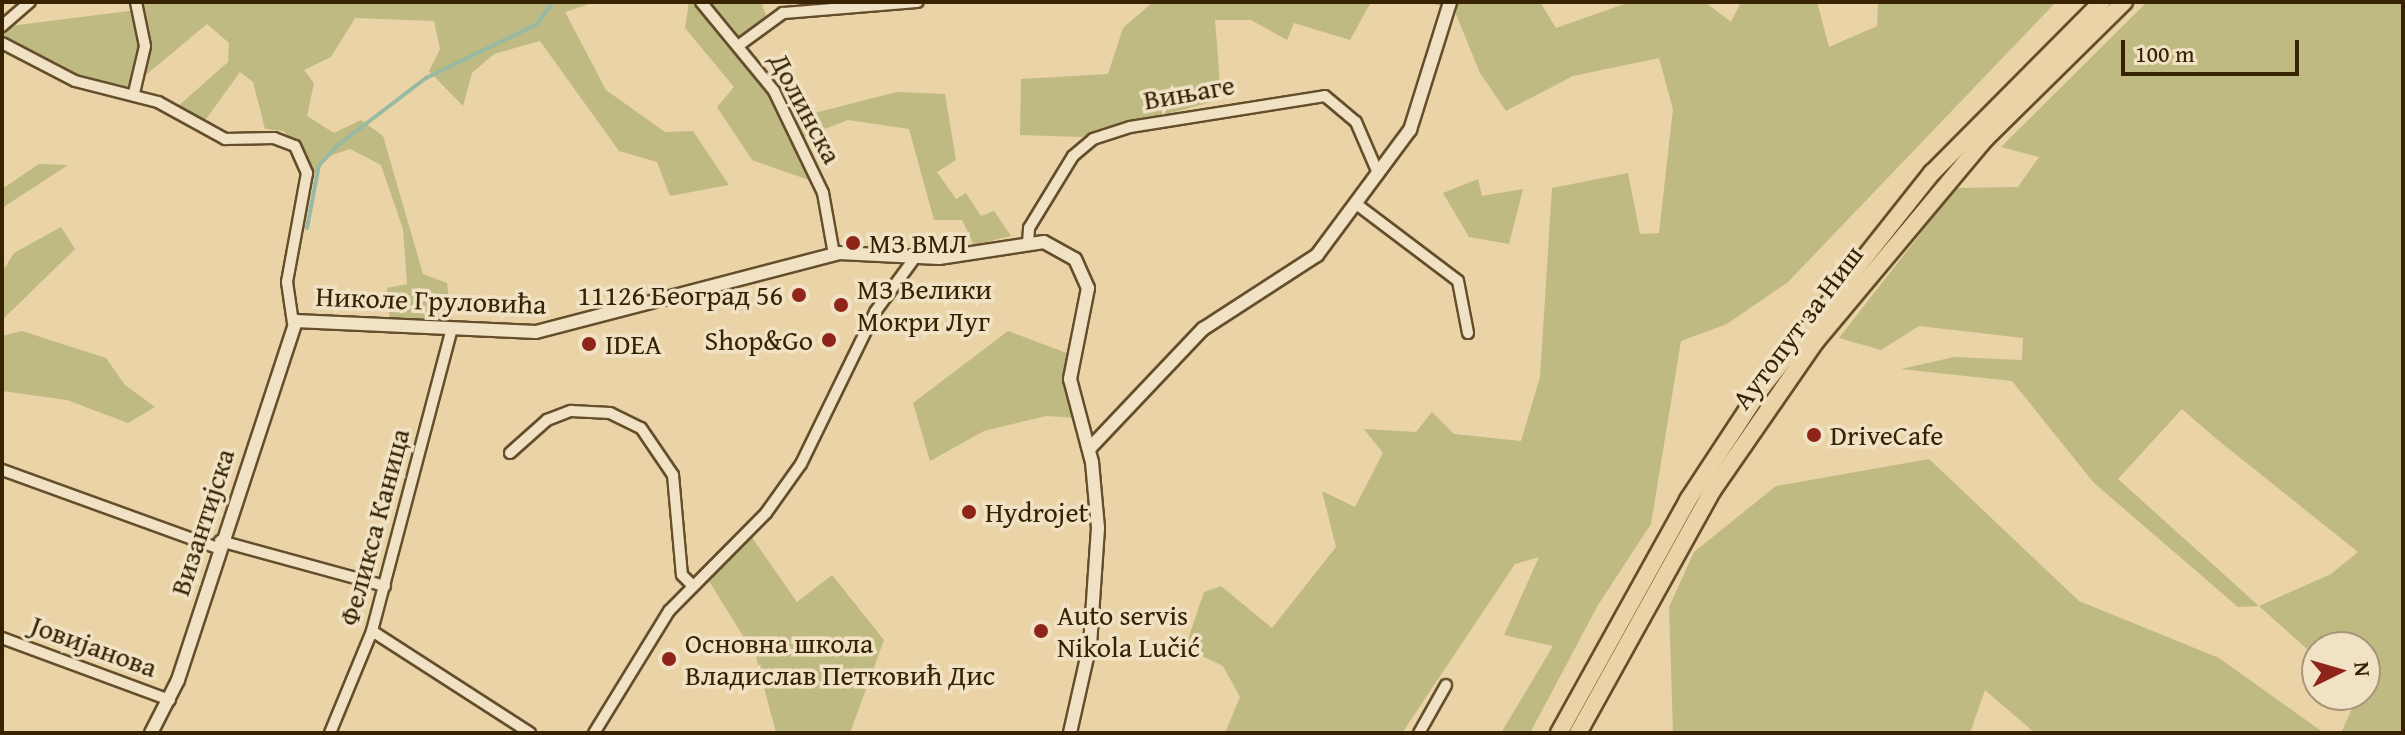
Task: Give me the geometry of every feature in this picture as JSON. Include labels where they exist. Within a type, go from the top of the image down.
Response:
[{"type":"highway","name":"Аутопут за Ниш","points":[[1559,733],[1688,500],[1782,361],[1932,173],[2102,2]]},
{"type":"highway","name":"Аутопут за Ниш","points":[[1578,733],[1704,504],[1816,341],[1983,141],[2124,2]]},
{"type":"street","points":[[2,26],[30,2]]},
{"type":"street","points":[[134,93],[145,46],[136,2]]},
{"type":"street","name":"Долинска","points":[[701,2],[742,43],[818,179],[834,254]]},
{"type":"street","points":[[742,43],[783,13],[918,2]]},
{"type":"street","points":[[1089,449],[1203,329],[1305,268],[1378,173],[1422,104],[1450,2]]},
{"type":"street","points":[[2,43],[75,81],[134,93],[225,139],[280,138],[300,151],[307,173],[287,282],[293,323]]},
{"type":"street","name":"Вињаге","points":[[1028,243],[1029,228],[1073,156],[1093,139],[1130,127],[1325,96],[1356,122],[1378,173]]},
{"type":"street","points":[[1355,203],[1458,281],[1468,333]]},
{"type":"street","name":"Николе Груловића","points":[[293,323],[557,329],[834,254],[914,259],[1028,243],[1060,249],[1085,276],[1070,379],[1089,449],[1097,556],[1087,666],[1070,733]]},
{"type":"street","points":[[594,733],[649,639],[692,585],[766,513],[801,464],[875,312],[914,259]]},
{"type":"street","name":"Византијска","points":[[151,733],[170,700],[293,323]]},
{"type":"street","name":"Феликса Каница","points":[[330,733],[372,631],[452,329]]},
{"type":"street","points":[[510,453],[547,420],[571,411],[610,413],[641,428],[673,475],[682,575],[692,585]]},
{"type":"street","points":[[2,470],[219,544],[385,586]]},
{"type":"street","points":[[372,631],[530,733]]},
{"type":"street","name":"Јовијанова","points":[[2,638],[170,700]]},
{"type":"street","points":[[1424,730],[1446,685]]},
{"type":"shaded area","points":[[136,2],[595,2],[565,12],[606,90],[665,132],[693,131],[729,185],[670,196],[657,162],[619,151],[540,41],[494,54],[472,73],[463,106],[429,71],[440,49],[434,21],[355,18],[331,57],[304,70],[314,83],[307,116],[334,133],[361,120],[383,136],[423,274],[447,283],[452,322],[390,326],[387,288],[407,284],[403,229],[381,165],[350,149],[323,158],[313,177],[304,149],[283,131],[265,129],[253,82],[240,72],[201,126],[176,108],[228,62],[229,43],[207,24],[147,74],[144,65],[134,93],[99,88],[2,43],[2,27],[137,10]]},
{"type":"shaded area","points":[[689,2],[761,2],[768,21],[742,43],[820,184],[752,160],[717,107],[734,87],[685,28]]},
{"type":"shaded area","points":[[1153,2],[1371,2],[1350,40],[1294,23],[1287,40],[1251,20],[1215,20],[1220,83],[1211,102],[1082,137],[1020,135],[1021,79],[1108,74],[1123,28]]},
{"type":"shaded area","points":[[1430,2],[1540,2],[1556,28],[1630,2],[1705,2],[1731,22],[1741,2],[1817,2],[1829,47],[1877,26],[1878,2],[2056,2],[1788,282],[1727,324],[1681,341],[1651,524],[1598,605],[1530,733],[1501,733],[1553,646],[1504,635],[1539,557],[1515,564],[1402,733],[1225,733],[1240,697],[1223,666],[1185,648],[1204,592],[1221,586],[1272,628],[1336,547],[1322,491],[1355,507],[1383,453],[1364,429],[1416,432],[1432,412],[1454,434],[1521,441],[1540,377],[1552,188],[1628,173],[1640,234],[1659,233],[1673,109],[1659,58],[1573,76],[1506,111],[1480,73],[1455,12]]},
{"type":"shaded area","points":[[2147,2],[2403,2],[2403,733],[2341,733],[2351,711],[2381,711],[2381,631],[2301,631],[2301,644],[2259,606],[2238,607],[2094,483],[2012,381],[1901,369],[1954,357],[2022,360],[2023,338],[1919,326],[1881,350],[1839,338],[1956,188],[2018,187],[2039,157],[2001,147]],"holes":[[[2182,409],[2358,552],[2331,574],[2259,606],[2118,479]]]},
{"type":"shaded area","points":[[897,92],[945,94],[956,160],[937,172],[956,199],[966,193],[981,216],[994,211],[1011,236],[974,245],[962,220],[934,220],[909,129],[848,120],[801,138],[791,119]]},
{"type":"shaded area","points":[[39,164],[68,165],[2,208],[2,189]]},
{"type":"shaded area","points":[[1478,179],[1482,196],[1523,189],[1509,244],[1469,237],[1443,193]]},
{"type":"shaded area","points":[[61,227],[75,249],[2,320],[2,272],[14,253]]},
{"type":"shaded area","points":[[22,331],[106,358],[125,385],[155,407],[128,423],[67,400],[2,391],[2,336]]},
{"type":"shaded area","points":[[1008,331],[1072,355],[1077,418],[1046,416],[984,431],[930,461],[913,403]]},
{"type":"shaded area","points":[[1929,459],[2079,601],[2219,658],[2324,733],[2035,733],[1985,690],[1970,733],[1673,733],[1669,607],[1694,552],[1776,486]]},
{"type":"shaded area","points":[[748,532],[797,602],[832,575],[884,640],[850,733],[776,733],[756,657],[704,573]]},
{"type":"waterway","points":[[307,228],[319,165],[338,145],[426,78],[537,24],[553,2]]},
{"type":"place","name":"МЗ ВМЛ","points":[[853,243]]},
{"type":"place","name":"11126 Београд 56","points":[[799,295]]},
{"type":"place","name":"МЗ Велики Мокри Луг","points":[[841,305]]},
{"type":"place","name":"Shop&Go","points":[[829,340]]},
{"type":"place","name":"IDEA","points":[[589,344]]},
{"type":"place","name":"DriveCafe","points":[[1814,435]]},
{"type":"place","name":"Hydrojet","points":[[969,512]]},
{"type":"place","name":"Auto servis Nikola Lučić","points":[[1041,631]]},
{"type":"place","name":"Основна школа Владислав Петковић Дис","points":[[669,659]]}]
